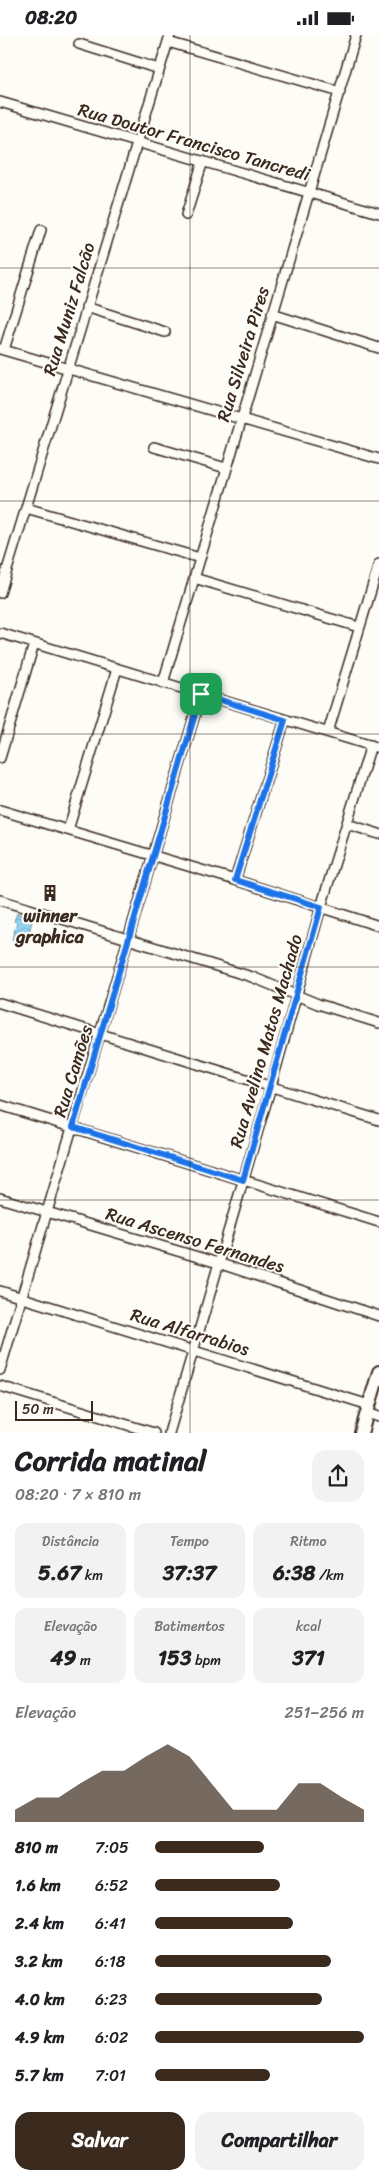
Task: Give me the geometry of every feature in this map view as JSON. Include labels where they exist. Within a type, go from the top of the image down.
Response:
[{"type":"street","name":"Rua Silveira Pires","points":[[163,683],[356,35]]},
{"type":"street","points":[[169,38],[340,92]]},
{"type":"street","name":"Rua Muniz Falcão","points":[[0,593],[169,38]]},
{"type":"street","points":[[79,44],[159,69]]},
{"type":"street","name":"Rua Doutor Francisco Tancredi","points":[[0,102],[379,213]]},
{"type":"street","points":[[186,215],[203,161]]},
{"type":"street","points":[[41,230],[2,350],[379,459]]},
{"type":"street","points":[[86,307],[165,331]]},
{"type":"street","points":[[272,314],[379,348]]},
{"type":"street","points":[[154,447],[226,468]]},
{"type":"street","points":[[26,508],[200,558]]},
{"type":"street","points":[[328,733],[379,564]]},
{"type":"street","points":[[194,578],[359,627]]},
{"type":"street","points":[[0,633],[375,746]]},
{"type":"street","points":[[0,759],[34,644]]},
{"type":"street","points":[[68,830],[117,669]]},
{"type":"street","name":"Rua Camões","points":[[0,1370],[130,939],[201,694]]},
{"type":"street","points":[[235,880],[285,720]]},
{"type":"street","name":"Rua Avelino Matos Machado","points":[[169,1433],[271,1086],[321,907],[347,824],[375,746]]},
{"type":"street","points":[[0,810],[154,855],[379,926]]},
{"type":"street","points":[[347,824],[379,834]]},
{"type":"street","points":[[0,900],[252,977],[296,995],[379,1023]]},
{"type":"street","points":[[0,1003],[379,1120]]},
{"type":"street","points":[[0,1105],[379,1222]]},
{"type":"street","name":"Rua Ascenso Fernandes","points":[[0,1198],[218,1263],[379,1316]]},
{"type":"street","name":"Rua Alfarrabios","points":[[0,1291],[193,1350],[372,1412]]},
{"type":"street","points":[[361,1433],[372,1412],[379,1372]]},
{"type":"street","points":[[0,1386],[154,1433]]},
{"type":"water","points":[[17,913],[33,918],[26,943],[12,939],[17,923],[14,921]]},
{"type":"place","name":"winner graphica","points":[[50,893]]},
{"type":"route","points":[[201,694],[285,720],[235,880],[321,907],[243,1180],[73,1127],[201,694]]}]
